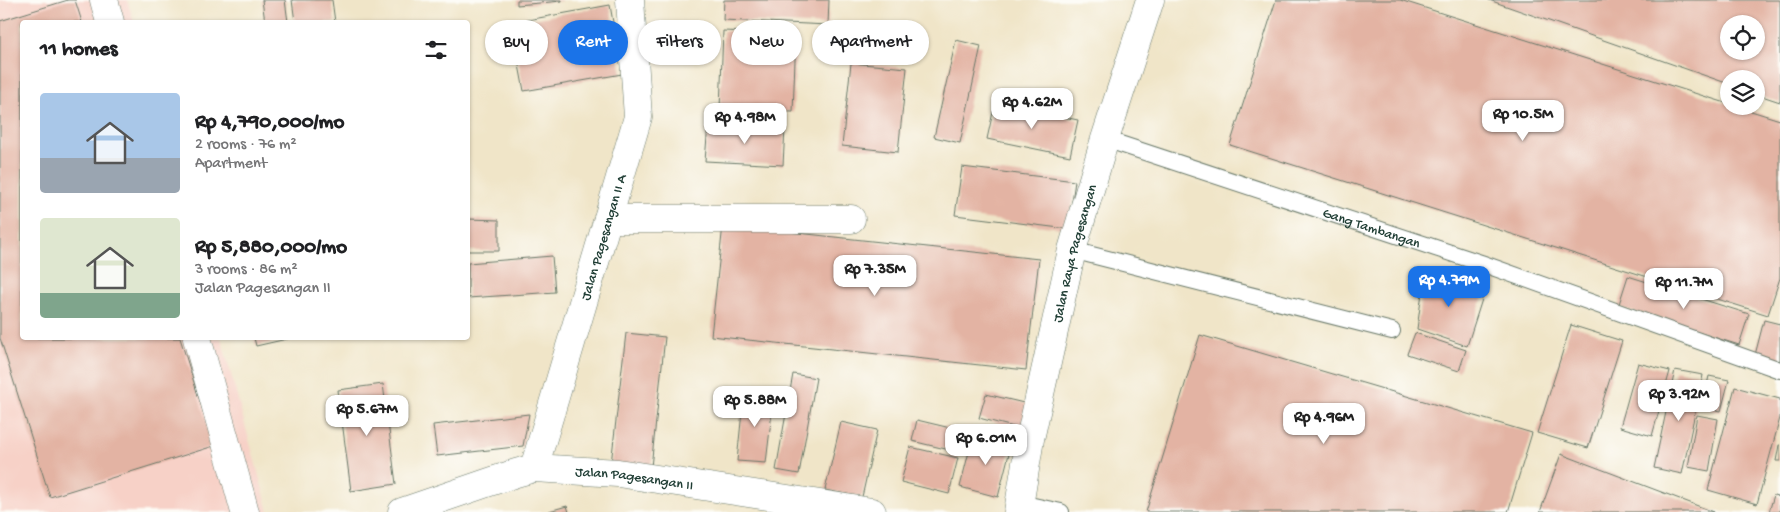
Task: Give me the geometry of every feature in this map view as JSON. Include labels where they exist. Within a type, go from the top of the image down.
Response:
[{"type":"street","points":[[104,0],[109,20]]},
{"type":"street","name":"Jalan Pagesangan II A","points":[[534,468],[638,117],[630,0]]},
{"type":"street","name":"Jalan Raya Pagesangan","points":[[1019,507],[1030,439],[1072,250],[1105,139],[1150,0]]},
{"type":"street","points":[[608,219],[851,218]]},
{"type":"street","points":[[198,340],[245,512]]},
{"type":"street","name":"Jalan Pagesangan II","points":[[402,512],[534,468],[618,473],[872,512]]},
{"type":"lane","name":"Gang Tambangan","points":[[1105,139],[1481,263],[1780,370]]},
{"type":"lane","points":[[1072,250],[1392,330]]},
{"type":"lane","points":[[1019,507],[1061,512]]},
{"type":"shaded area","points":[[0,0],[127,0],[133,20],[20,20],[20,340],[222,340],[269,512],[0,512]]},
{"type":"building","points":[[68,0],[75,0],[81,20],[20,20],[20,340],[181,340],[214,446],[50,497],[0,338],[0,21]]},
{"type":"building","points":[[262,0],[285,0],[288,20],[265,20]]},
{"type":"building","points":[[292,0],[332,0],[335,20],[295,20]]},
{"type":"building","points":[[517,0],[562,0],[562,1],[517,5]]},
{"type":"building","points":[[724,0],[829,0],[828,20],[812,20],[812,24],[802,24],[802,20],[723,20]]},
{"type":"building","points":[[1276,0],[1400,0],[1720,101],[1720,115],[1764,115],[1780,120],[1780,278],[1768,315],[1230,145]]},
{"type":"building","points":[[1489,0],[1780,0],[1780,102],[1765,97],[1765,70],[1720,70],[1720,81]]},
{"type":"building","points":[[610,5],[613,20],[558,20],[558,65],[620,65],[622,74],[524,91],[519,65],[548,65],[548,20],[528,20]]},
{"type":"building","points":[[723,31],[731,31],[731,65],[795,65],[793,112],[720,109]]},
{"type":"building","points":[[956,40],[981,46],[960,143],[934,137]]},
{"type":"building","points":[[851,65],[907,68],[898,152],[842,146]]},
{"type":"building","points":[[995,103],[1078,120],[1070,156],[987,139]]},
{"type":"building","points":[[708,124],[785,128],[783,165],[705,161]]},
{"type":"building","points":[[962,167],[1075,181],[1068,229],[955,215]]},
{"type":"building","points":[[470,219],[499,220],[499,251],[470,251]]},
{"type":"building","points":[[723,225],[1039,259],[1026,370],[711,336]]},
{"type":"building","points":[[552,256],[555,292],[470,298],[470,263]]},
{"type":"building","points":[[1425,271],[1485,290],[1467,346],[1417,329]]},
{"type":"building","points":[[1628,276],[1749,314],[1739,345],[1618,307]]},
{"type":"building","points":[[1764,320],[1780,324],[1780,361],[1755,355]]},
{"type":"building","points":[[1571,325],[1622,341],[1588,448],[1537,433]]},
{"type":"building","points":[[626,333],[665,337],[651,467],[611,464]]},
{"type":"building","points":[[1415,333],[1466,350],[1459,371],[1407,354]]},
{"type":"building","points":[[1200,335],[1532,433],[1508,512],[1146,512]]},
{"type":"building","points":[[254,340],[282,340],[256,346]]},
{"type":"building","points":[[1638,363],[1670,371],[1652,436],[1620,427]]},
{"type":"building","points":[[1675,370],[1703,375],[1682,474],[1654,468]]},
{"type":"building","points":[[793,374],[816,378],[799,474],[776,470]]},
{"type":"building","points":[[1709,376],[1729,380],[1721,411],[1702,407]]},
{"type":"building","points":[[383,384],[396,484],[351,491],[338,390]]},
{"type":"building","points":[[1735,387],[1780,399],[1780,418],[1757,504],[1708,490]]},
{"type":"building","points":[[744,392],[774,395],[766,463],[737,461]]},
{"type":"building","points":[[986,394],[1028,404],[1021,429],[979,418]]},
{"type":"building","points":[[529,414],[523,446],[437,456],[433,425]]},
{"type":"building","points":[[1697,415],[1718,419],[1709,471],[1688,467]]},
{"type":"building","points":[[917,420],[963,431],[958,452],[912,441]]},
{"type":"building","points":[[841,422],[877,430],[862,497],[825,490]]},
{"type":"building","points":[[973,436],[1011,446],[998,497],[960,487]]},
{"type":"building","points":[[1779,445],[1780,461],[1776,461]]},
{"type":"building","points":[[910,447],[958,458],[949,494],[901,482]]},
{"type":"building","points":[[1561,454],[1714,512],[1540,512]]},
{"type":"building","points":[[1774,495],[1780,497],[1780,512],[1769,512]]},
{"type":"building","points":[[567,506],[569,512],[549,511]]}]
